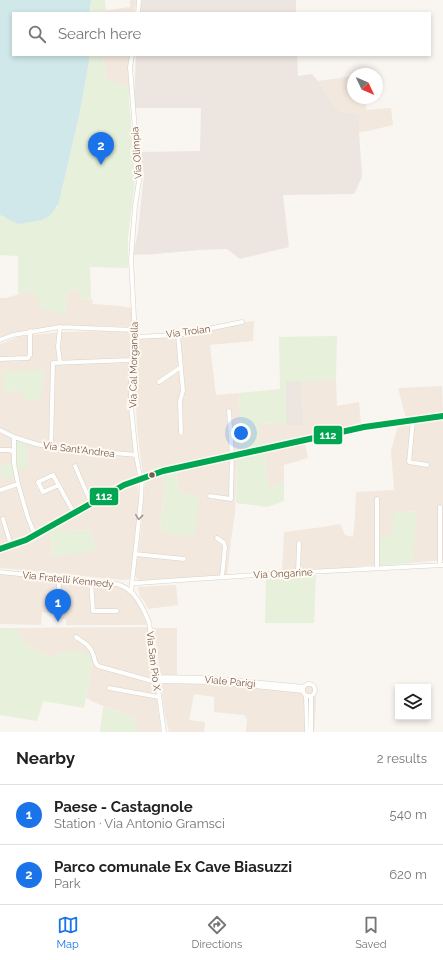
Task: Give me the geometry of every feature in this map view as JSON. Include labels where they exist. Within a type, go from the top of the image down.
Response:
[{"type":"main road","points":[[0,549],[26,540],[114,490],[142,478],[174,468],[364,427],[443,416]]},
{"type":"street","points":[[138,12],[139,0]]},
{"type":"street","name":"Via Olimpia","points":[[131,276],[131,259],[138,181],[130,67],[132,56]]},
{"type":"street","name":"Via Cal Morganella","points":[[131,276],[135,330],[131,360],[131,407],[136,455],[140,476],[142,478]]},
{"type":"street","name":"Via Troian","points":[[135,337],[178,335],[242,322]]},
{"type":"street","points":[[0,340],[30,331],[60,327],[135,330]]},
{"type":"street","points":[[60,327],[58,347],[60,362]]},
{"type":"street","points":[[0,359],[28,358],[30,355],[30,331]]},
{"type":"street","points":[[178,335],[183,391],[180,401],[181,433]]},
{"type":"street","points":[[51,448],[53,363],[131,360]]},
{"type":"street","points":[[159,382],[181,367]]},
{"type":"street","points":[[210,496],[231,498],[232,456],[229,411]]},
{"type":"street","points":[[413,420],[409,462],[427,465]]},
{"type":"street","name":"Via Sant'Andrea","points":[[0,430],[36,444],[51,448],[136,455]]},
{"type":"street","points":[[14,436],[13,452],[18,484],[28,518],[35,535]]},
{"type":"street","points":[[0,450],[10,450],[13,452]]},
{"type":"street","points":[[76,466],[91,503]]},
{"type":"street","points":[[58,485],[43,492],[38,482],[54,475],[74,514]]},
{"type":"street","points":[[132,592],[142,478]]},
{"type":"street","points":[[0,490],[18,484]]},
{"type":"street","points":[[377,500],[377,568]]},
{"type":"street","points":[[440,507],[441,565]]},
{"type":"street","points":[[3,519],[11,545]]},
{"type":"street","points":[[217,538],[224,543],[225,547],[222,577]]},
{"type":"street","points":[[298,572],[299,543]]},
{"type":"street","points":[[135,554],[184,559]]},
{"type":"street","name":"Via Ongarine","points":[[132,583],[166,582],[298,572],[441,565]]},
{"type":"street","name":"Via Fratelli Kennedy","points":[[0,572],[117,584],[132,592]]},
{"type":"street","points":[[58,616],[59,578]]},
{"type":"street","points":[[91,581],[93,611],[116,611]]},
{"type":"street","name":"Via San Pio X","points":[[132,592],[144,610],[149,622],[164,732]]},
{"type":"street","name":"Viale Parigi","points":[[76,637],[86,643],[92,652],[95,664],[98,666],[156,679],[209,678],[306,692]]},
{"type":"street","points":[[109,688],[159,696]]},
{"type":"street","points":[[306,692],[307,732]]},
{"type":"street","points":[[306,692],[310,732]]},
{"type":"shaded area","points":[[130,0],[137,0],[134,12],[102,12],[102,11],[130,7]]},
{"type":"shaded area","points":[[142,0],[296,0],[296,12],[139,12]]},
{"type":"shaded area","points":[[103,56],[131,56],[130,88],[106,80]]},
{"type":"shaded area","points":[[136,56],[297,56],[298,76],[312,74],[338,111],[360,114],[359,132],[362,177],[354,194],[283,195],[289,247],[240,259],[227,249],[133,255],[138,232],[144,174],[139,152],[200,151],[201,108],[135,108]]},
{"type":"shaded area","points":[[347,77],[347,104],[366,104],[367,110],[391,108],[393,125],[359,132],[360,114],[338,111],[318,81]]},
{"type":"shaded area","points":[[80,290],[80,298],[93,300],[92,304],[132,308],[132,326],[61,327],[17,332],[0,338],[0,298],[6,298],[27,292],[37,296],[65,314],[67,297],[66,291]]},
{"type":"shaded area","points":[[254,321],[253,341],[210,345],[216,395],[239,393],[242,449],[143,474],[137,426],[135,388],[137,338],[183,335],[235,323]]},
{"type":"shaded area","points":[[62,332],[132,332],[130,360],[130,404],[126,404],[127,410],[130,410],[137,477],[112,488],[37,532],[17,541],[0,546],[0,471],[4,480],[20,469],[26,442],[12,443],[12,463],[0,467],[0,344],[18,337]],"holes":[[[44,370],[24,390],[12,392],[4,390]]]},
{"type":"shaded area","points":[[336,379],[337,406],[359,402],[361,424],[259,446],[258,424],[282,423],[283,425],[304,425],[301,381]]},
{"type":"shaded area","points":[[286,380],[301,381],[304,425],[286,425]]},
{"type":"shaded area","points":[[442,386],[443,414],[406,418],[398,388]]},
{"type":"shaded area","points":[[443,419],[443,560],[412,563],[416,511],[393,513],[393,534],[377,566],[282,573],[284,532],[340,524],[345,535],[353,537],[356,492],[394,490],[391,451],[398,425]]},
{"type":"shaded area","points":[[305,442],[308,458],[284,465],[284,483],[268,488],[264,450]]},
{"type":"shaded area","points":[[237,457],[235,513],[227,577],[138,582],[135,575],[141,530],[145,481],[162,475],[164,481],[164,496],[160,527],[170,534],[178,491],[176,471]]},
{"type":"shaded area","points":[[138,483],[139,498],[131,579],[122,580],[0,568],[0,553],[20,546],[50,531],[53,556],[96,550],[90,530],[64,531],[56,530],[57,527],[114,493]]},
{"type":"shaded area","points":[[0,574],[125,586],[139,604],[147,625],[66,625],[66,619],[56,619],[56,613],[42,612],[41,625],[0,624]]},
{"type":"shaded area","points":[[176,585],[178,605],[148,609],[140,596],[138,588],[138,587]]},
{"type":"shaded area","points":[[148,627],[161,732],[141,732],[136,729],[133,716],[107,708],[86,698],[92,663],[65,650],[49,657],[28,646],[15,628]]},
{"type":"shaded area","points":[[153,628],[177,628],[177,677],[301,687],[306,683],[311,683],[316,688],[314,732],[246,732],[247,719],[244,715],[214,712],[214,697],[194,694],[189,720],[205,722],[204,732],[169,732],[164,711],[157,648]]},
{"type":"green space","points":[[91,0],[105,0],[106,10],[102,12],[91,12]]},
{"type":"green space","points":[[89,56],[103,56],[106,80],[130,88],[129,100],[135,178],[128,237],[128,268],[90,267],[91,299],[80,298],[80,290],[66,291],[67,297],[65,315],[41,309],[37,296],[27,292],[18,295],[18,256],[0,255],[0,215],[4,218],[42,220],[57,207],[60,200],[79,116]]},
{"type":"green space","points":[[337,336],[336,379],[301,382],[286,381],[286,425],[281,423],[258,424],[259,446],[242,449],[239,393],[280,389],[279,337]]},
{"type":"green space","points":[[44,370],[42,398],[28,401],[23,398],[23,390],[12,392],[4,390],[2,371]]},
{"type":"green space","points":[[14,437],[27,442],[28,466],[20,469],[19,476],[4,480],[0,467],[12,463],[12,443]]},
{"type":"green space","points":[[264,450],[268,488],[284,483],[284,501],[267,507],[236,503],[237,457]]},
{"type":"green space","points":[[176,471],[178,491],[199,497],[194,537],[170,534],[160,527],[164,494],[162,475]]},
{"type":"green space","points":[[417,511],[412,563],[377,566],[380,538],[393,534],[393,513]]},
{"type":"green space","points":[[57,527],[56,530],[64,531],[90,530],[96,550],[85,553],[53,556],[50,531]]},
{"type":"green space","points":[[316,575],[314,623],[265,623],[266,579],[292,578]]},
{"type":"green space","points":[[0,628],[15,628],[28,646],[49,657],[65,650],[88,654],[92,662],[84,708],[43,701],[37,721],[0,715]]},
{"type":"green space","points":[[103,707],[133,716],[136,729],[141,732],[100,732]]},
{"type":"water","points":[[0,0],[91,0],[90,12],[12,12],[12,56],[89,56],[89,62],[79,116],[59,203],[49,216],[42,220],[18,224],[0,215]]},
{"type":"transit line","name":"112","points":[[0,549],[26,540],[124,485],[163,471],[364,427],[443,416]]},
{"type":"place","name":"Parco comunale Ex Cave Biasuzzi","points":[[101,165]]},
{"type":"place","name":"Paese - Castagnole","points":[[58,622]]}]
